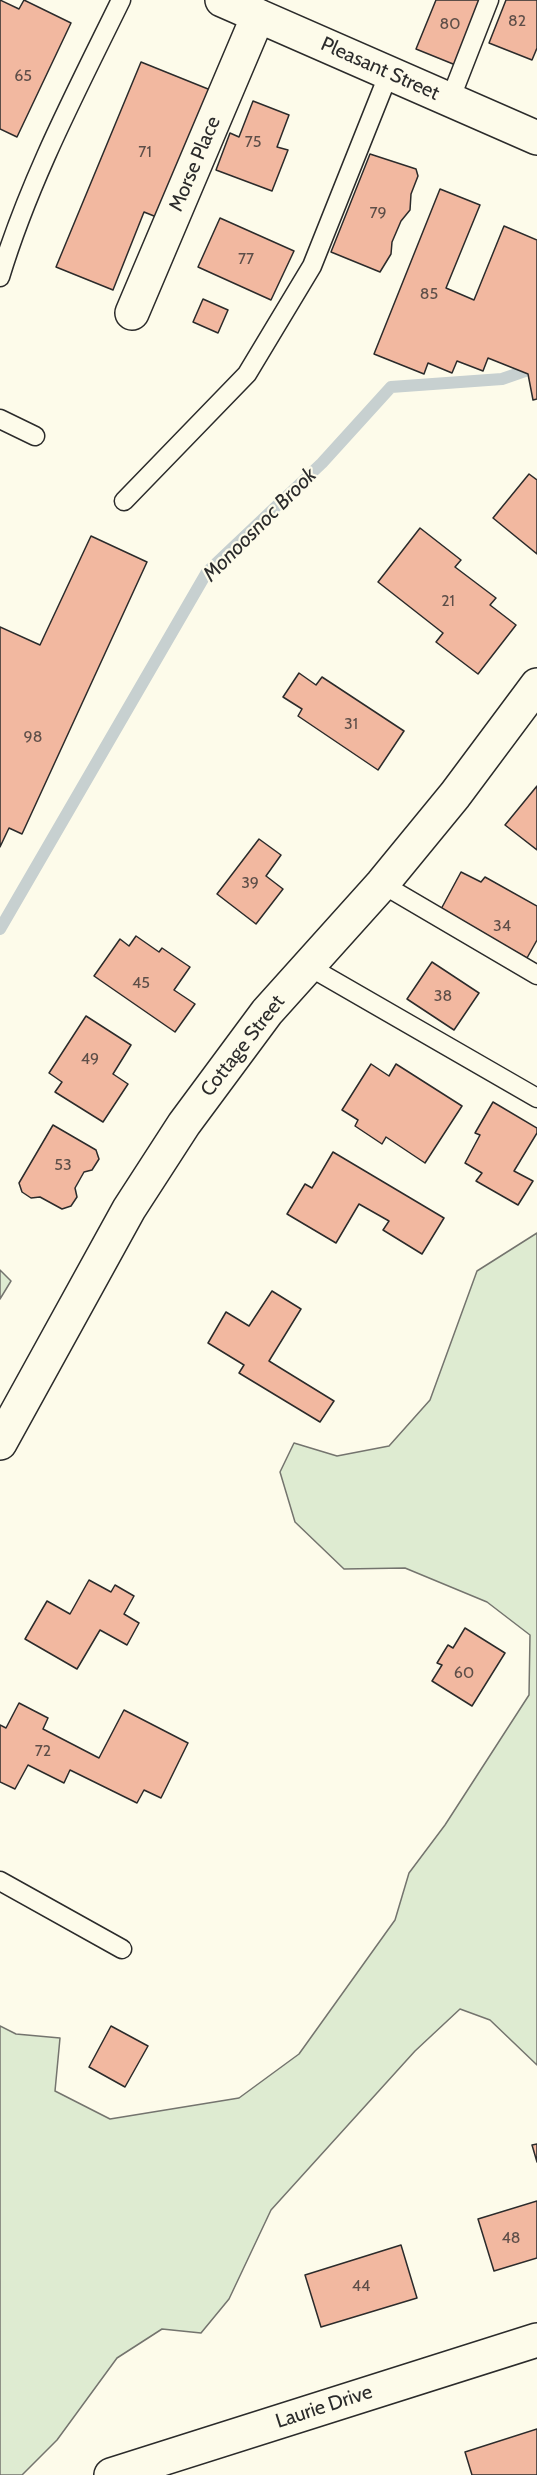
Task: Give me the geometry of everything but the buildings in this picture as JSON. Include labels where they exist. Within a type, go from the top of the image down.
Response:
[{"type":"street","name":"Pleasant Street","points":[[222,0],[450,100],[536,133]]},
{"type":"street","name":"Morse Place","points":[[132,313],[258,16]]},
{"type":"street","name":"Cottage Street","points":[[0,1443],[129,1209],[184,1124],[267,1012],[382,884],[455,795],[537,685]]},
{"type":"street","name":"Laurie Drive","points":[[111,2475],[537,2340]]},
{"type":"lane","points":[[0,278],[9,248],[70,105],[121,0]]},
{"type":"lane","points":[[450,100],[489,0]]},
{"type":"lane","points":[[123,501],[247,374],[312,266],[389,73]]},
{"type":"lane","points":[[0,419],[35,436]]},
{"type":"lane","points":[[382,884],[537,975]]},
{"type":"lane","points":[[308,966],[537,1098]]},
{"type":"lane","points":[[0,1881],[122,1949]]},
{"type":"green space","points":[[537,1233],[537,2065],[490,2020],[460,2009],[415,2051],[271,2210],[229,2299],[201,2333],[162,2329],[117,2358],[57,2440],[22,2475],[0,2475],[0,2026],[16,2034],[60,2038],[55,2091],[110,2119],[239,2098],[299,2054],[395,1920],[409,1873],[445,1825],[529,1695],[530,1635],[487,1602],[405,1568],[344,1569],[295,1522],[280,1472],[294,1443],[337,1456],[389,1446],[430,1400],[477,1271]]},
{"type":"green space","points":[[0,1270],[11,1281],[0,1299]]},
{"type":"waterway","name":"Monoosnoc Brook","points":[[0,929],[207,572],[322,463],[391,387],[502,379],[537,367]]}]
